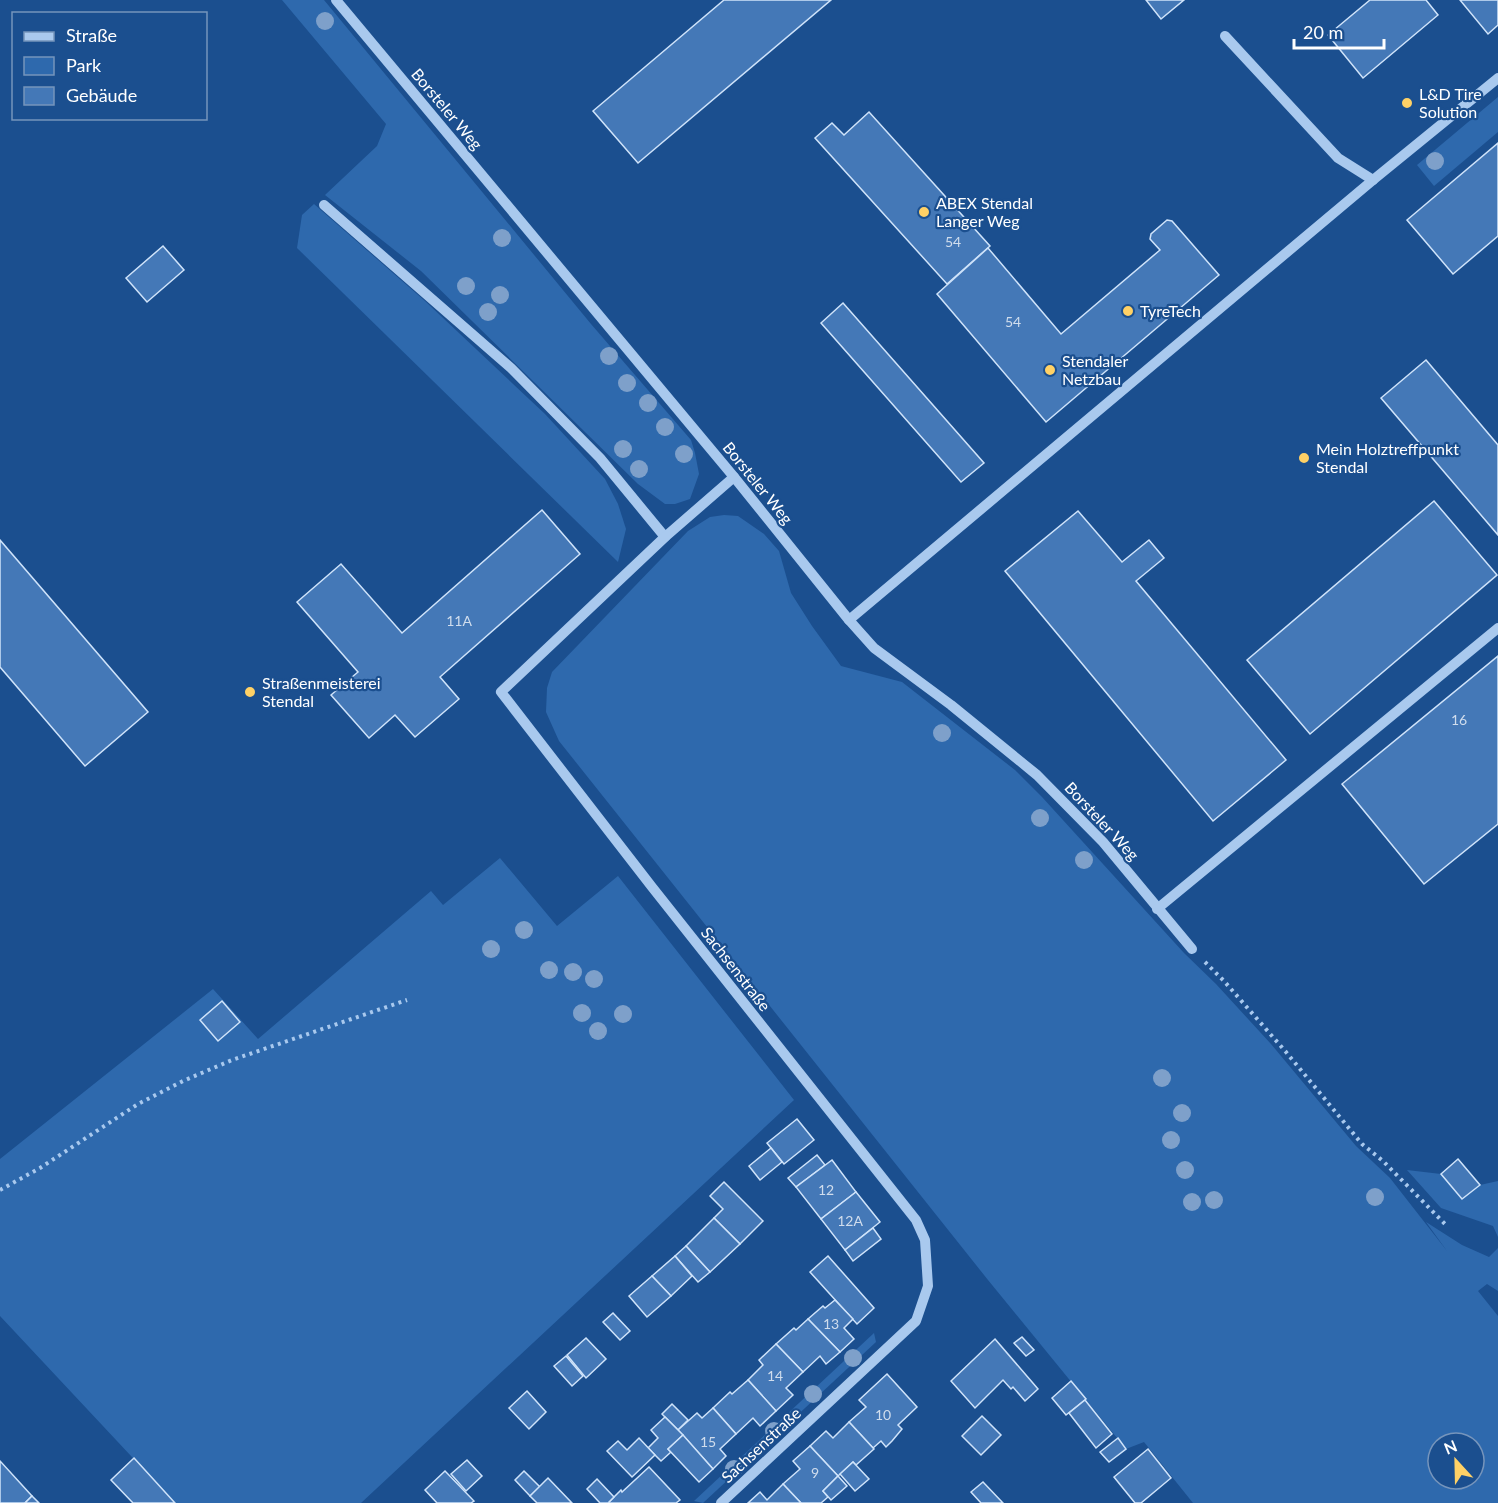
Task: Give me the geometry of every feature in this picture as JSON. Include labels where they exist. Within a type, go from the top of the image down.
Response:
[{"type":"street","name":"Borsteler Weg","points":[[336,0],[874,648],[934,692],[1037,775],[1103,842],[1191,949]]},
{"type":"street","points":[[1225,36],[1338,158],[1373,180]]},
{"type":"street","points":[[849,620],[1373,180],[1498,78]]},
{"type":"street","points":[[324,205],[511,368],[600,458],[665,537]]},
{"type":"street","name":"Sachsenstraße","points":[[721,1503],[916,1321],[928,1286],[925,1239],[916,1220],[501,692],[665,537],[734,477]]},
{"type":"street","points":[[1157,909],[1498,628]]},
{"type":"path","points":[[1191,949],[1224,981],[1362,1144],[1390,1168],[1446,1225]]},
{"type":"path","points":[[0,1190],[40,1168],[138,1104],[183,1081],[232,1060],[407,1000]]},
{"type":"green space","points":[[282,0],[324,0],[591,324],[691,440],[699,474],[690,499],[675,504],[665,504],[638,484],[421,271],[325,195],[377,146],[386,124]]},
{"type":"green space","points":[[1498,97],[1498,132],[1434,186],[1417,165]]},
{"type":"green space","points":[[314,204],[425,301],[545,414],[605,479],[618,504],[626,529],[618,562],[297,248],[302,215]]},
{"type":"green space","points":[[724,515],[738,516],[764,534],[779,551],[791,593],[841,666],[902,682],[1015,770],[1271,1044],[1356,1146],[1390,1178],[1447,1251],[1426,1222],[1462,1245],[1489,1257],[1498,1248],[1498,1291],[1487,1284],[1478,1291],[1498,1316],[1498,1503],[1193,1503],[1144,1442],[1126,1449],[988,1280],[559,741],[546,712],[547,688],[552,672],[688,531],[710,517]]},
{"type":"green space","points":[[500,858],[557,926],[618,876],[794,1100],[361,1503],[175,1503],[0,1316],[0,1159],[213,989],[258,1039],[431,891],[443,905]]},
{"type":"green space","points":[[1407,1170],[1441,1174],[1462,1199],[1480,1185],[1498,1181],[1498,1237],[1493,1226],[1441,1208]]},
{"type":"green space","points":[[874,1333],[876,1342],[703,1503],[694,1501]]},
{"type":"building","points":[[724,0],[831,0],[638,163],[593,111]]},
{"type":"building","points":[[1146,0],[1184,0],[1161,19]]},
{"type":"building","points":[[1370,0],[1426,0],[1438,15],[1363,78],[1328,35]]},
{"type":"building","points":[[1460,0],[1498,0],[1498,25],[1488,34]]},
{"type":"building","points":[[869,112],[990,246],[947,284],[815,138],[832,123],[844,135]]},
{"type":"building","points":[[1498,143],[1498,236],[1453,274],[1407,220]]},
{"type":"building","points":[[1167,220],[1172,221],[1219,275],[1046,422],[937,294],[988,248],[1061,334],[1160,250],[1150,239],[1151,234]]},
{"type":"building","points":[[163,246],[184,270],[147,302],[126,278]]},
{"type":"building","points":[[843,303],[984,463],[961,482],[821,323]]},
{"type":"building","points":[[1426,360],[1498,445],[1498,535],[1381,398]]},
{"type":"building","points":[[1434,501],[1497,575],[1310,734],[1247,660]]},
{"type":"building","points":[[542,510],[580,554],[440,677],[459,699],[415,737],[395,715],[369,738],[331,695],[358,672],[297,602],[341,564],[402,633]]},
{"type":"building","points":[[1078,511],[1122,562],[1149,540],[1164,558],[1136,581],[1286,760],[1213,821],[1005,571]]},
{"type":"building","points":[[0,540],[148,712],[85,766],[0,667]]},
{"type":"building","points":[[1498,656],[1498,824],[1424,884],[1342,784]]},
{"type":"building","points":[[222,1001],[240,1022],[218,1041],[200,1020]]},
{"type":"building","points":[[797,1119],[814,1140],[784,1164],[767,1143]]},
{"type":"building","points":[[771,1148],[782,1162],[760,1180],[749,1166]]},
{"type":"building","points":[[817,1155],[825,1165],[796,1187],[788,1178]]},
{"type":"building","points":[[1458,1159],[1480,1185],[1462,1199],[1441,1174]]},
{"type":"building","points":[[832,1160],[856,1192],[821,1219],[796,1187]]},
{"type":"building","points":[[724,1182],[763,1221],[740,1244],[714,1218],[723,1209],[710,1196]]},
{"type":"building","points":[[856,1192],[880,1222],[845,1250],[821,1219]]},
{"type":"building","points":[[714,1218],[740,1244],[710,1272],[686,1246]]},
{"type":"building","points":[[873,1228],[881,1239],[853,1261],[845,1250]]},
{"type":"building","points":[[686,1246],[710,1272],[698,1282],[675,1256]]},
{"type":"building","points":[[675,1256],[692,1276],[671,1296],[652,1276]]},
{"type":"building","points":[[828,1256],[874,1308],[857,1324],[810,1272]]},
{"type":"building","points":[[652,1276],[671,1296],[647,1317],[629,1296]]},
{"type":"building","points":[[835,1300],[853,1319],[844,1328],[854,1339],[840,1352],[808,1319],[823,1306],[825,1308]]},
{"type":"building","points":[[613,1313],[630,1331],[620,1340],[603,1322]]},
{"type":"building","points":[[808,1319],[840,1352],[826,1364],[820,1356],[803,1372],[776,1344]]},
{"type":"building","points":[[1022,1337],[1034,1350],[1026,1356],[1014,1343]]},
{"type":"building","points":[[586,1338],[606,1359],[586,1378],[567,1355]]},
{"type":"building","points":[[995,1339],[1038,1389],[1025,1401],[1013,1387],[1011,1389],[1003,1380],[975,1408],[951,1381]]},
{"type":"building","points":[[776,1344],[803,1372],[786,1388],[793,1395],[776,1411],[748,1380],[763,1365],[759,1360]]},
{"type":"building","points":[[566,1356],[583,1376],[572,1386],[554,1366]]},
{"type":"building","points":[[887,1374],[917,1407],[898,1425],[902,1429],[886,1447],[881,1441],[873,1448],[849,1422],[866,1407],[859,1400]]},
{"type":"building","points":[[748,1380],[776,1411],[760,1426],[753,1418],[736,1434],[713,1408],[730,1392],[732,1394]]},
{"type":"building","points":[[1071,1381],[1086,1399],[1066,1415],[1052,1398]]},
{"type":"building","points":[[527,1391],[546,1412],[529,1429],[509,1408]]},
{"type":"building","points":[[1085,1400],[1112,1434],[1096,1448],[1069,1413]]},
{"type":"building","points":[[672,1404],[688,1420],[678,1430],[662,1414]]},
{"type":"building","points":[[713,1408],[736,1434],[720,1449],[726,1456],[713,1469],[678,1430],[697,1413],[702,1418]]},
{"type":"building","points":[[982,1416],[1001,1435],[981,1455],[962,1436]]},
{"type":"building","points":[[665,1417],[683,1435],[668,1449],[671,1452],[661,1461],[648,1448],[658,1438],[651,1430]]},
{"type":"building","points":[[849,1422],[874,1449],[856,1465],[853,1462],[838,1476],[810,1446],[826,1431],[833,1438]]},
{"type":"building","points":[[683,1435],[713,1469],[699,1482],[668,1449]]},
{"type":"building","points":[[639,1438],[655,1455],[632,1477],[607,1451],[618,1441],[627,1450]]},
{"type":"building","points":[[1118,1438],[1126,1449],[1109,1462],[1100,1452]]},
{"type":"building","points":[[810,1446],[838,1476],[823,1491],[828,1497],[821,1503],[801,1503],[783,1484],[800,1469],[793,1461]]},
{"type":"building","points":[[1148,1449],[1171,1478],[1141,1503],[1135,1503],[1114,1477]]},
{"type":"building","points":[[134,1458],[175,1503],[133,1503],[111,1480]]},
{"type":"building","points":[[467,1460],[482,1476],[466,1491],[451,1474]]},
{"type":"building","points":[[0,1461],[32,1496],[25,1503],[0,1503]]},
{"type":"building","points":[[853,1462],[869,1479],[855,1491],[840,1474]]},
{"type":"building","points":[[649,1467],[680,1500],[676,1503],[608,1503],[621,1490],[622,1492]]},
{"type":"building","points":[[445,1471],[474,1501],[471,1503],[437,1503],[425,1490]]},
{"type":"building","points":[[524,1471],[540,1487],[530,1496],[515,1480]]},
{"type":"building","points":[[838,1476],[847,1486],[831,1500],[823,1491]]},
{"type":"building","points":[[548,1478],[572,1503],[537,1503],[530,1496]]},
{"type":"building","points":[[597,1479],[614,1497],[608,1503],[600,1503],[587,1489]]},
{"type":"building","points":[[983,1482],[1003,1503],[981,1503],[971,1492]]},
{"type":"building","points":[[783,1484],[801,1503],[748,1503],[760,1492],[767,1500]]},
{"type":"building","points":[[32,1496],[39,1503],[25,1503]]},
{"type":"place","name":"L&D Tire Solution","points":[[1407,103]]},
{"type":"place","name":"ABEX Stendal Langer Weg","points":[[924,212]]},
{"type":"place","name":"TyreTech","points":[[1128,311]]},
{"type":"place","name":"Stendaler Netzbau","points":[[1050,370]]},
{"type":"place","name":"Mein Holztreffpunkt Stendal","points":[[1304,458]]},
{"type":"place","name":"Straßenmeisterei Stendal","points":[[250,692]]}]
